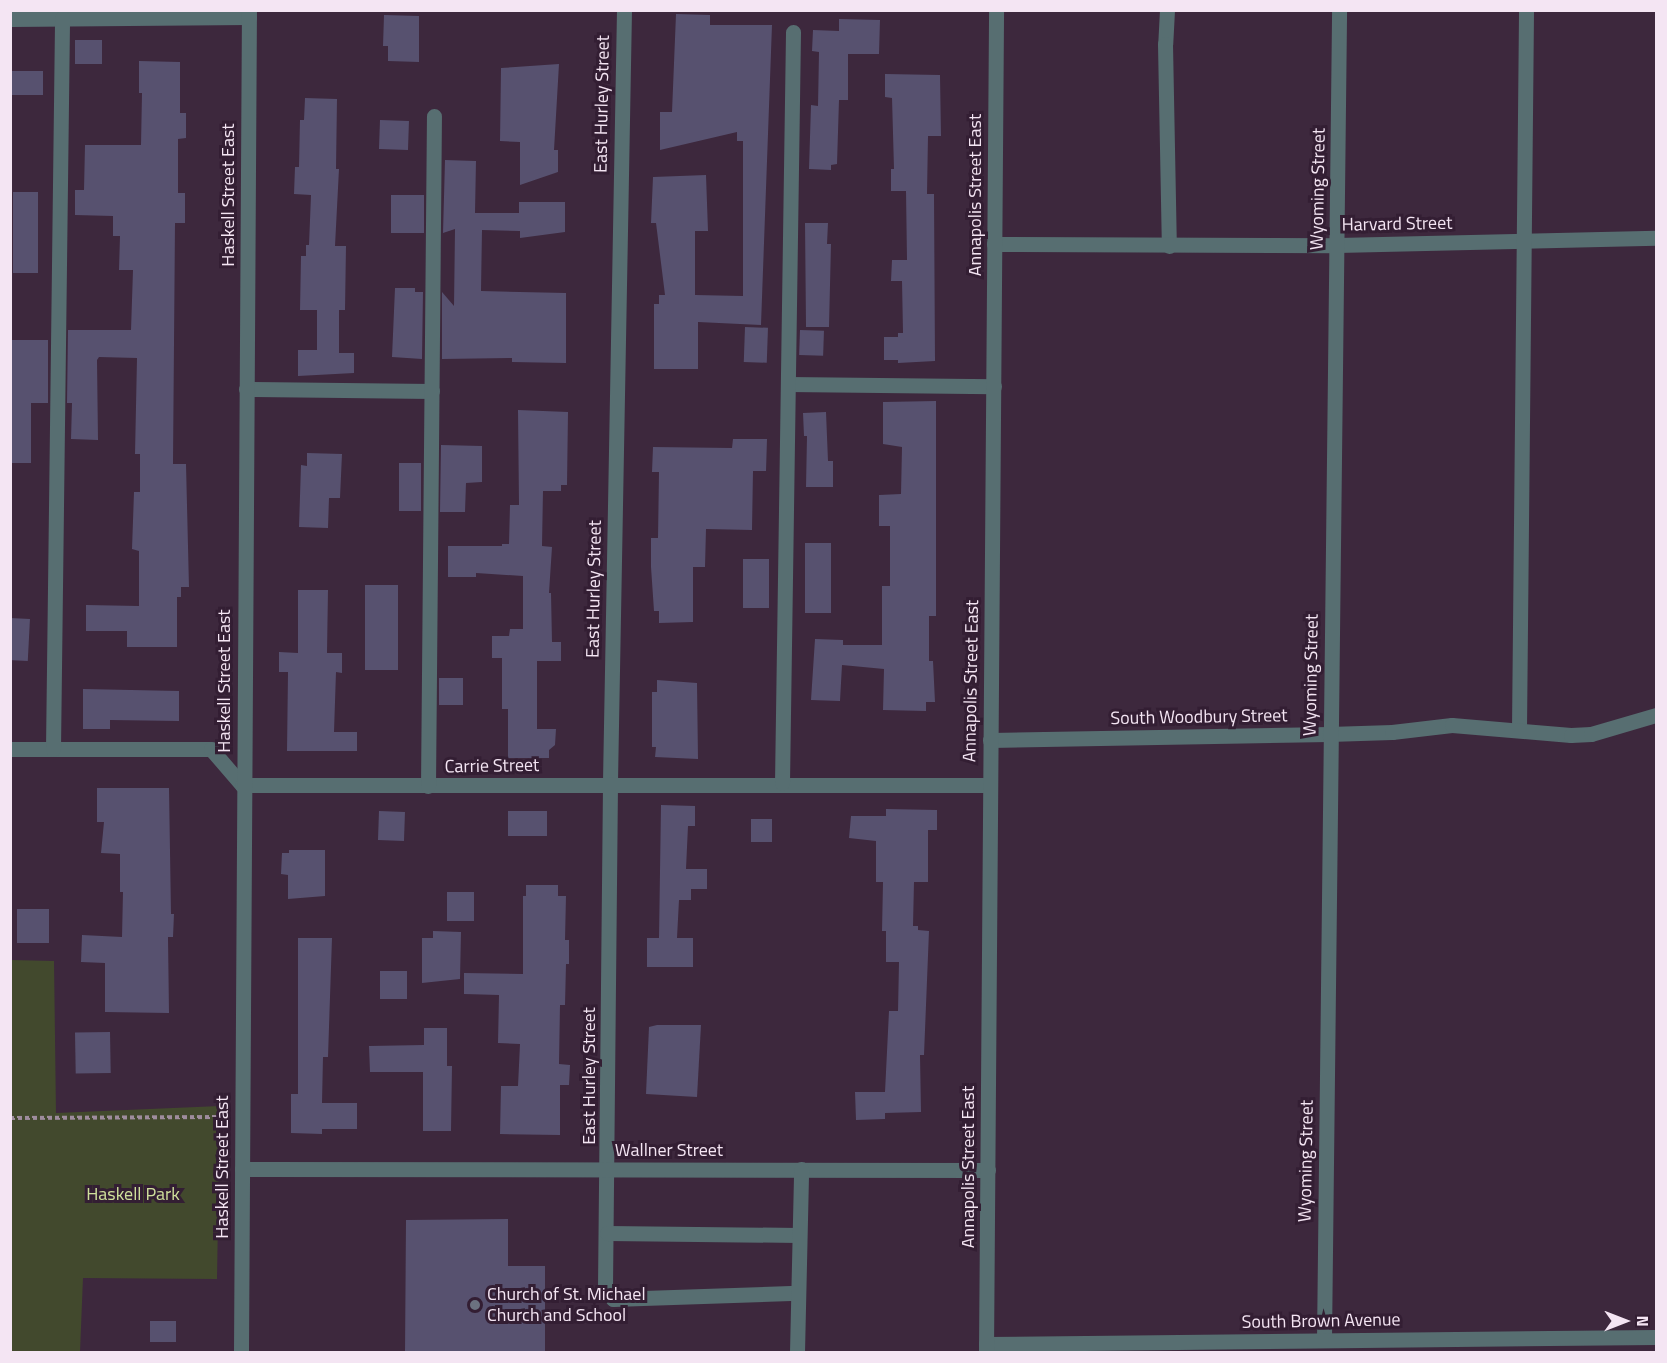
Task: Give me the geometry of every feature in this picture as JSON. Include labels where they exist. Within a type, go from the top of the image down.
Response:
[{"type":"street","name":"East Hurley Street","points":[[624,10],[610,784],[608,1169],[605,1290],[613,1299],[798,1293]]},
{"type":"street","name":"Annapolis Street East","points":[[986,1348],[996,10]]},
{"type":"street","points":[[1167,10],[1165,44],[1169,246]]},
{"type":"street","name":"Wyoming Street","points":[[1324,1340],[1329,734],[1339,10]]},
{"type":"street","points":[[1519,729],[1526,10]]},
{"type":"street","points":[[10,19],[249,14]]},
{"type":"street","name":"Haskell Street East","points":[[241,1353],[242,785],[249,14]]},
{"type":"street","points":[[53,749],[62,18]]},
{"type":"street","points":[[782,783],[793,32]]},
{"type":"street","points":[[429,786],[434,116]]},
{"type":"street","name":"Harvard Street","points":[[994,244],[1337,245],[1656,238]]},
{"type":"street","points":[[788,384],[994,386]]},
{"type":"street","points":[[246,389],[432,391]]},
{"type":"street","name":"South Woodbury Street","points":[[990,740],[1329,734],[1452,725],[1571,735],[1591,734],[1656,715]]},
{"type":"street","points":[[10,749],[211,749],[242,785]]},
{"type":"street","name":"Carrie Street","points":[[242,785],[782,783],[990,785]]},
{"type":"street","name":"Wallner Street","points":[[242,1169],[987,1170]]},
{"type":"street","points":[[797,1353],[801,1169]]},
{"type":"street","points":[[607,1233],[799,1235]]},
{"type":"street","name":"South Brown Avenue","points":[[986,1348],[1324,1340],[1656,1337]]},
{"type":"path","points":[[10,1118],[242,1117]]},
{"type":"green space","name":"Haskell Park","points":[[11,960],[54,961],[56,1113],[220,1106],[217,1279],[83,1278],[80,1352],[11,1352]]},
{"type":"building","points":[[676,14],[710,15],[710,25],[772,25],[761,325],[698,322],[698,369],[654,369],[654,304],[659,304],[659,295],[665,295],[656,223],[651,223],[653,177],[706,175],[708,231],[695,231],[695,295],[743,296],[743,141],[737,141],[737,132],[660,150],[660,112],[672,112]]},
{"type":"building","points":[[384,15],[419,16],[419,62],[388,61],[388,46],[383,46]]},
{"type":"building","points":[[839,19],[880,20],[879,54],[848,54],[848,100],[839,100],[837,164],[831,165],[831,170],[809,169],[811,105],[818,106],[819,52],[812,51],[813,30],[839,31]]},
{"type":"building","points":[[75,40],[102,40],[102,64],[75,64]]},
{"type":"building","points":[[139,61],[180,62],[180,113],[186,113],[186,138],[178,139],[178,193],[185,193],[185,223],[175,223],[173,464],[186,464],[189,587],[181,587],[181,597],[177,597],[177,647],[127,647],[127,631],[86,631],[86,605],[139,606],[139,551],[132,549],[134,492],[140,492],[140,454],[135,454],[137,358],[99,357],[97,360],[98,440],[71,439],[72,403],[67,403],[68,330],[131,330],[133,270],[119,270],[120,236],[113,236],[113,216],[75,215],[75,190],[84,190],[85,145],[141,145],[142,93],[139,93]]},
{"type":"building","points":[[559,64],[554,150],[558,150],[558,172],[520,185],[520,142],[500,141],[501,68]]},
{"type":"building","points":[[10,71],[43,71],[43,95],[10,95]]},
{"type":"building","points":[[885,74],[940,75],[941,136],[928,136],[927,194],[934,194],[935,361],[898,363],[898,360],[884,360],[884,337],[898,337],[898,333],[903,333],[902,281],[891,281],[892,260],[907,260],[906,191],[891,191],[891,169],[894,169],[892,98],[885,97]]},
{"type":"building","points":[[305,98],[337,99],[336,169],[339,169],[335,246],[346,246],[345,310],[339,310],[339,353],[354,353],[354,373],[298,376],[298,350],[317,350],[317,310],[300,310],[301,256],[306,256],[306,245],[309,245],[311,195],[294,194],[295,167],[299,167],[300,120],[304,120]]},
{"type":"building","points":[[380,120],[409,121],[408,150],[379,149]]},
{"type":"building","points":[[445,160],[476,161],[475,213],[519,213],[519,202],[565,202],[565,232],[520,238],[520,231],[482,230],[481,291],[566,293],[566,363],[512,362],[512,358],[442,359],[442,292],[454,306],[455,229],[443,233]]},
{"type":"building","points":[[13,192],[38,192],[38,273],[13,273]]},
{"type":"building","points":[[391,195],[424,195],[424,233],[391,233]]},
{"type":"building","points":[[805,223],[828,223],[827,244],[831,244],[829,327],[806,327]]},
{"type":"building","points":[[395,288],[415,288],[415,292],[423,292],[422,359],[392,357]]},
{"type":"building","points":[[745,327],[768,328],[767,363],[744,362]]},
{"type":"building","points":[[800,330],[824,331],[823,356],[799,355]]},
{"type":"building","points":[[12,340],[48,340],[48,403],[31,403],[31,463],[10,463]]},
{"type":"building","points":[[936,401],[936,616],[929,616],[929,661],[933,661],[935,702],[926,702],[926,711],[883,710],[884,669],[842,665],[840,701],[811,700],[815,639],[843,640],[843,645],[882,645],[882,586],[890,586],[890,526],[879,526],[879,495],[901,494],[902,447],[883,444],[883,402]]},
{"type":"building","points":[[518,410],[568,412],[567,485],[561,485],[561,491],[543,491],[542,546],[552,547],[549,593],[551,593],[552,642],[561,642],[561,661],[537,661],[537,729],[556,729],[555,745],[549,750],[549,758],[508,758],[508,709],[502,709],[502,658],[492,658],[492,636],[509,636],[510,629],[523,629],[523,576],[476,573],[476,577],[448,577],[448,546],[509,544],[510,505],[519,505]]},
{"type":"building","points":[[826,412],[828,461],[833,461],[833,487],[806,487],[807,436],[804,436],[803,413]]},
{"type":"building","points":[[733,439],[767,439],[766,471],[753,471],[752,530],[706,529],[705,567],[693,567],[693,622],[659,623],[659,611],[654,611],[651,567],[651,538],[658,538],[659,472],[652,472],[653,447],[732,448]]},
{"type":"building","points":[[441,445],[482,446],[482,482],[466,483],[465,512],[440,512]]},
{"type":"building","points":[[307,453],[342,454],[340,498],[329,498],[328,528],[299,527],[301,465],[307,466]]},
{"type":"building","points":[[399,463],[421,463],[421,511],[399,511]]},
{"type":"building","points":[[805,543],[831,543],[831,613],[805,613]]},
{"type":"building","points":[[743,559],[769,559],[769,608],[743,608]]},
{"type":"building","points":[[365,585],[398,585],[398,670],[365,670]]},
{"type":"building","points":[[298,590],[328,590],[327,653],[342,653],[342,673],[336,672],[334,732],[357,732],[357,751],[287,751],[288,672],[279,672],[279,652],[298,653]]},
{"type":"building","points":[[10,618],[30,619],[28,661],[10,660]]},
{"type":"building","points":[[439,678],[463,678],[463,705],[439,705]]},
{"type":"building","points":[[657,680],[697,683],[698,759],[655,757],[656,747],[652,747],[652,692],[657,692]]},
{"type":"building","points":[[83,689],[179,691],[179,721],[110,720],[110,729],[83,729]]},
{"type":"building","points":[[97,788],[169,788],[171,914],[174,914],[173,937],[168,937],[169,1013],[105,1012],[105,963],[81,962],[82,935],[122,937],[123,892],[120,892],[120,854],[101,853],[104,822],[97,822]]},
{"type":"building","points":[[661,805],[695,806],[695,826],[688,826],[686,869],[707,869],[707,889],[691,889],[691,900],[679,900],[677,938],[693,938],[693,967],[647,967],[647,938],[659,938]]},
{"type":"building","points":[[886,809],[937,810],[937,830],[928,830],[928,882],[914,882],[913,926],[918,926],[918,930],[929,931],[924,1055],[920,1055],[921,1112],[885,1113],[885,1119],[856,1120],[855,1092],[885,1092],[889,1011],[898,1011],[899,962],[886,962],[886,931],[882,931],[883,882],[876,882],[876,841],[849,838],[851,816],[886,816]]},
{"type":"building","points":[[379,811],[405,812],[404,841],[378,840]]},
{"type":"building","points":[[508,811],[547,811],[547,836],[508,836]]},
{"type":"building","points":[[751,819],[772,819],[772,842],[751,842]]},
{"type":"building","points":[[289,850],[325,850],[325,896],[288,899],[288,875],[281,874],[282,853],[289,853]]},
{"type":"building","points":[[526,885],[558,885],[558,896],[566,896],[565,940],[569,940],[569,964],[566,964],[565,1005],[560,1005],[559,1064],[570,1065],[569,1085],[560,1085],[560,1135],[500,1134],[501,1086],[518,1086],[520,1044],[498,1043],[499,995],[464,994],[464,973],[523,974],[523,896],[526,896]]},
{"type":"building","points":[[447,892],[474,892],[474,921],[447,921]]},
{"type":"building","points":[[17,909],[49,909],[49,943],[17,943]]},
{"type":"building","points":[[433,931],[461,932],[460,979],[422,983],[422,938],[433,938]]},
{"type":"building","points":[[298,938],[332,938],[328,1057],[323,1057],[322,1103],[357,1103],[357,1129],[322,1129],[322,1134],[291,1133],[291,1094],[298,1094]]},
{"type":"building","points":[[380,971],[407,971],[407,999],[380,999]]},
{"type":"building","points":[[701,1025],[697,1097],[646,1094],[649,1027]]},
{"type":"building","points":[[424,1028],[447,1028],[447,1066],[452,1066],[451,1131],[423,1131],[423,1072],[370,1072],[369,1046],[424,1045]]},
{"type":"building","points":[[110,1032],[111,1073],[76,1074],[75,1033]]},
{"type":"building","name":"Church of St. Michael Church and School","points":[[508,1219],[508,1266],[545,1266],[545,1353],[405,1353],[406,1220]]},
{"type":"building","points":[[150,1321],[176,1321],[176,1342],[150,1342]]},
{"type":"place","name":"Church of St. Michael Church and School","points":[[475,1305]]}]
